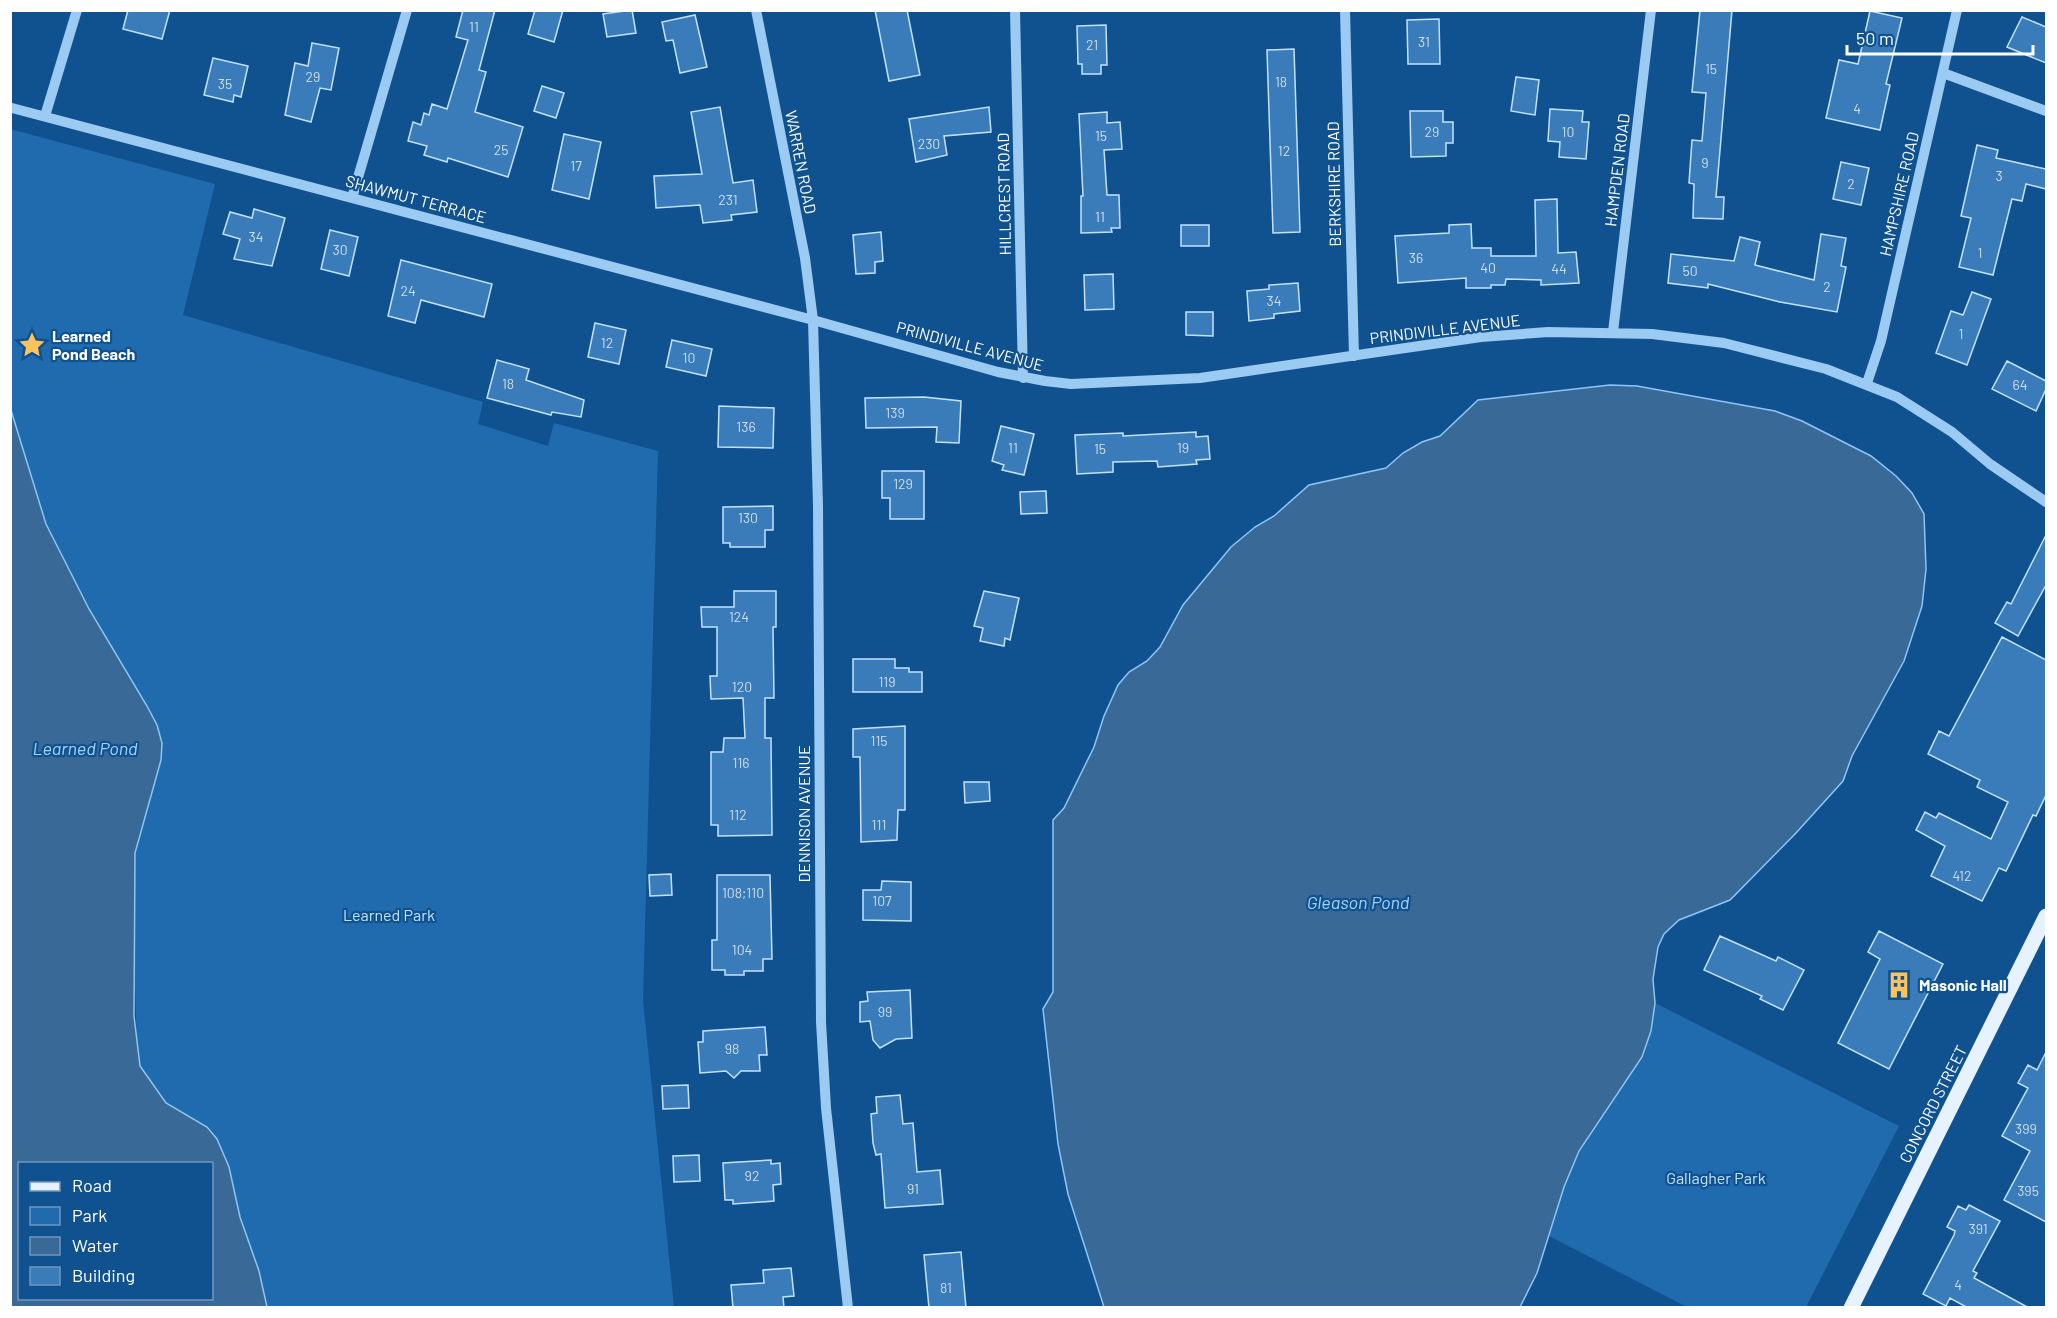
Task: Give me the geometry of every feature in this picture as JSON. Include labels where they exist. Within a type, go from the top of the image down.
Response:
[{"type":"main road","name":"CONCORD STREET","points":[[1853,1307],[2042,937],[2046,916]]},
{"type":"street","points":[[45,116],[77,10]]},
{"type":"street","points":[[352,198],[407,10]]},
{"type":"street","name":"WARREN ROAD","points":[[756,10],[805,258],[813,320]]},
{"type":"street","name":"HILLCREST ROAD","points":[[1015,10],[1023,378]]},
{"type":"street","name":"BERKSHIRE ROAD","points":[[1345,10],[1354,356]]},
{"type":"street","name":"HAMPDEN ROAD","points":[[1613,332],[1650,10]]},
{"type":"street","name":"HAMPSHIRE ROAD","points":[[1867,383],[1881,341],[1957,10]]},
{"type":"street","points":[[1943,73],[2046,111]]},
{"type":"street","name":"SHAWMUT TERRACE","points":[[12,108],[813,320]]},
{"type":"street","name":"PRINDIVILLE AVENUE","points":[[813,320],[1023,378],[1071,384],[1200,378],[1492,336],[1613,332],[1724,343],[1792,359],[1867,383],[1923,412],[2014,482],[2046,502]]},
{"type":"street","name":"DENNISON AVENUE","points":[[813,320],[818,506],[821,1022],[826,1108],[848,1308]]},
{"type":"green space","name":"Learned Park","points":[[10,129],[215,184],[183,315],[483,402],[478,424],[548,446],[554,423],[658,451],[643,1000],[674,1307],[267,1307],[240,1217],[197,1121],[166,1103],[140,1066],[137,1050],[133,912],[135,853],[161,760],[147,706],[89,609],[46,524],[11,412]]},
{"type":"green space","name":"Gallagher Park","points":[[1655,1003],[1899,1126],[1806,1307],[1687,1307],[1549,1236],[1571,1170],[1581,1149],[1636,1064],[1651,1026]]},
{"type":"water","name":"Gleason Pond","points":[[1610,385],[1637,386],[1775,411],[1802,421],[1871,456],[1896,476],[1912,493],[1924,514],[1926,569],[1922,606],[1904,661],[1852,756],[1843,781],[1730,900],[1679,920],[1664,934],[1658,947],[1653,979],[1655,1003],[1651,1031],[1642,1057],[1579,1151],[1564,1187],[1537,1273],[1520,1307],[1104,1307],[1068,1194],[1058,1144],[1043,1009],[1053,992],[1053,820],[1064,808],[1094,747],[1104,716],[1118,685],[1129,672],[1147,661],[1160,647],[1183,605],[1231,547],[1255,527],[1274,516],[1309,485],[1386,468],[1403,453],[1422,442],[1440,436],[1478,400]]},
{"type":"water","name":"Learned Pond","points":[[10,407],[46,524],[89,609],[147,706],[157,725],[162,743],[161,760],[135,853],[134,1016],[140,1066],[166,1103],[207,1127],[217,1139],[229,1167],[240,1217],[259,1271],[267,1307],[11,1307]]},
{"type":"building","points":[[128,10],[170,10],[162,39],[123,29]]},
{"type":"building","points":[[463,10],[495,10],[479,70],[486,72],[475,112],[523,127],[508,177],[448,158],[447,162],[424,155],[427,146],[408,141],[413,122],[421,125],[424,113],[429,115],[432,104],[447,109],[468,40],[456,37]]},
{"type":"building","points":[[535,10],[563,10],[554,42],[528,34]]},
{"type":"building","points":[[632,10],[636,33],[607,37],[603,14]]},
{"type":"building","points":[[875,10],[907,10],[920,75],[889,81]]},
{"type":"building","points":[[1700,10],[1732,10],[1716,197],[1724,197],[1723,219],[1693,218],[1694,184],[1689,183],[1692,140],[1702,141],[1706,93],[1692,92]]},
{"type":"building","points":[[1870,11],[1902,18],[1886,84],[1890,85],[1880,130],[1826,118],[1839,60],[1858,64]]},
{"type":"building","points":[[695,15],[707,67],[680,73],[673,40],[666,41],[662,22]]},
{"type":"building","points":[[2022,17],[2046,27],[2046,63],[2007,47]]},
{"type":"building","points":[[1439,19],[1440,64],[1408,64],[1407,20]]},
{"type":"building","points":[[1106,25],[1107,65],[1101,65],[1101,74],[1082,74],[1082,64],[1078,64],[1077,26]]},
{"type":"building","points":[[312,43],[339,48],[331,90],[320,88],[311,122],[285,115],[295,63],[308,66]]},
{"type":"building","points":[[1294,49],[1300,232],[1273,233],[1267,50]]},
{"type":"building","points":[[213,58],[248,66],[241,97],[234,95],[233,102],[204,95]]},
{"type":"building","points":[[1516,77],[1539,80],[1535,115],[1511,111]]},
{"type":"building","points":[[542,86],[564,93],[556,118],[534,111]]},
{"type":"building","points":[[720,107],[733,183],[753,180],[757,212],[731,215],[732,220],[703,223],[700,205],[656,208],[654,176],[702,174],[691,112]]},
{"type":"building","points":[[989,107],[991,132],[944,136],[947,155],[916,162],[909,119]]},
{"type":"building","points":[[1550,109],[1583,111],[1582,122],[1589,122],[1586,159],[1559,157],[1560,142],[1548,141]]},
{"type":"building","points":[[1410,111],[1443,111],[1443,122],[1453,122],[1453,143],[1446,143],[1446,156],[1411,157]]},
{"type":"building","points":[[1107,112],[1107,123],[1120,122],[1122,149],[1104,150],[1107,195],[1119,195],[1120,228],[1111,228],[1112,232],[1081,233],[1081,196],[1083,196],[1079,114]]},
{"type":"building","points":[[564,134],[601,142],[589,199],[552,190]]},
{"type":"building","points":[[1977,145],[1998,150],[1996,158],[2046,169],[2046,189],[2026,184],[2022,201],[2012,199],[1993,275],[1959,267],[1971,218],[1961,216]]},
{"type":"building","points":[[1841,162],[1869,168],[1861,205],[1833,199]]},
{"type":"building","points":[[1557,199],[1558,253],[1576,252],[1579,283],[1541,285],[1541,280],[1506,279],[1505,285],[1491,285],[1491,288],[1466,288],[1466,278],[1398,283],[1395,236],[1449,233],[1449,225],[1471,224],[1472,248],[1491,248],[1491,256],[1536,256],[1535,200]]},
{"type":"building","points":[[254,209],[285,218],[272,266],[234,259],[240,239],[223,234],[230,212],[252,218]]},
{"type":"building","points":[[1181,225],[1209,225],[1209,246],[1181,246]]},
{"type":"building","points":[[330,230],[358,237],[349,276],[321,269]]},
{"type":"building","points":[[881,232],[883,261],[875,262],[875,273],[856,274],[853,235]]},
{"type":"building","points":[[1821,234],[1846,238],[1841,266],[1846,267],[1837,312],[1780,302],[1708,284],[1708,288],[1668,283],[1671,254],[1734,261],[1740,237],[1760,242],[1755,265],[1814,280]]},
{"type":"building","points":[[401,260],[492,284],[484,317],[421,300],[415,323],[388,316]]},
{"type":"building","points":[[1113,274],[1114,309],[1085,310],[1084,275]]},
{"type":"building","points":[[1298,283],[1300,311],[1274,314],[1274,318],[1249,321],[1247,291],[1269,289],[1269,285]]},
{"type":"building","points":[[1972,292],[1991,299],[1967,365],[1936,353],[1951,311],[1963,315]]},
{"type":"building","points":[[1186,312],[1213,312],[1213,336],[1186,335]]},
{"type":"building","points":[[595,323],[626,330],[619,364],[588,357]]},
{"type":"building","points":[[672,340],[712,349],[706,376],[666,367]]},
{"type":"building","points":[[497,360],[529,369],[526,380],[584,400],[581,417],[552,412],[551,415],[487,398]]},
{"type":"building","points":[[2007,361],[2046,381],[2046,389],[2036,411],[1992,389]]},
{"type":"building","points":[[924,397],[961,401],[959,443],[936,442],[937,427],[866,428],[865,398]]},
{"type":"building","points":[[719,406],[774,408],[773,448],[718,447]]},
{"type":"building","points":[[1001,426],[1034,434],[1024,475],[1002,470],[1004,465],[992,461]]},
{"type":"building","points":[[1196,432],[1196,437],[1208,436],[1210,459],[1196,460],[1197,464],[1158,467],[1157,461],[1113,462],[1113,472],[1077,474],[1075,435],[1123,433],[1123,436]]},
{"type":"building","points":[[882,471],[924,471],[924,519],[890,519],[890,498],[882,498]]},
{"type":"building","points":[[1046,491],[1047,513],[1021,514],[1020,492]]},
{"type":"building","points":[[773,506],[773,530],[765,530],[765,547],[730,547],[730,543],[723,543],[723,507]]},
{"type":"building","points":[[2046,535],[2046,585],[2018,636],[1995,623],[2007,602],[2011,604]]},
{"type":"building","points":[[734,591],[776,591],[776,627],[773,627],[774,698],[765,698],[765,738],[771,738],[772,835],[718,836],[718,825],[711,825],[711,752],[723,752],[724,738],[745,738],[743,698],[711,699],[710,676],[717,676],[717,627],[702,627],[701,607],[734,607]]},
{"type":"building","points":[[984,591],[1019,598],[1010,640],[1005,638],[1004,646],[980,641],[983,628],[974,626]]},
{"type":"building","points":[[2002,637],[2046,660],[2046,795],[2036,816],[2033,815],[2006,871],[1999,868],[1982,901],[1931,876],[1945,846],[1916,830],[1925,812],[1936,818],[1939,813],[1991,839],[2008,802],[1977,787],[1980,780],[1928,754],[1939,731],[1949,736]]},
{"type":"building","points":[[853,659],[895,659],[895,668],[909,668],[909,672],[922,672],[922,692],[853,692]]},
{"type":"building","points":[[905,726],[905,810],[898,810],[897,840],[861,842],[860,757],[853,757],[853,729]]},
{"type":"building","points":[[964,782],[989,782],[990,801],[965,803]]},
{"type":"building","points":[[671,874],[672,895],[650,896],[649,875]]},
{"type":"building","points":[[717,875],[770,875],[772,959],[763,959],[763,971],[744,971],[744,975],[725,975],[725,970],[712,970],[712,940],[717,940]]},
{"type":"building","points":[[882,881],[911,882],[911,921],[863,920],[863,890],[881,890]]},
{"type":"building","name":"Masonic Hall","points":[[1879,931],[1943,964],[1889,1069],[1838,1043],[1880,959],[1868,952]]},
{"type":"building","points":[[1720,936],[1776,961],[1778,957],[1804,970],[1783,1010],[1760,999],[1762,996],[1704,970]]},
{"type":"building","points":[[910,990],[912,1038],[896,1039],[880,1048],[873,1040],[870,1021],[860,1022],[860,1002],[868,1001],[867,992]]},
{"type":"building","points":[[765,1027],[767,1055],[759,1055],[760,1071],[741,1071],[734,1078],[726,1071],[700,1073],[698,1042],[703,1042],[703,1031]]},
{"type":"building","points":[[2046,1052],[2046,1222],[2004,1200],[2030,1151],[2002,1136],[2028,1088],[2018,1083],[2028,1065],[2037,1070]]},
{"type":"building","points":[[688,1085],[689,1108],[663,1109],[662,1086]]},
{"type":"building","points":[[900,1095],[903,1124],[913,1123],[917,1172],[940,1170],[943,1204],[885,1208],[881,1154],[876,1155],[873,1143],[871,1114],[877,1113],[876,1097]]},
{"type":"building","points":[[699,1155],[700,1181],[674,1182],[673,1156]]},
{"type":"building","points":[[771,1160],[771,1164],[780,1163],[781,1184],[773,1185],[774,1201],[733,1204],[733,1200],[725,1200],[723,1163]]},
{"type":"building","points":[[1969,1205],[2000,1221],[1973,1271],[1977,1273],[1974,1278],[2029,1308],[1968,1308],[1950,1298],[1946,1306],[1923,1294],[1954,1235],[1955,1231],[1947,1227],[1958,1206],[1966,1210]]},
{"type":"building","points":[[961,1252],[966,1308],[929,1308],[924,1255]]},
{"type":"building","points":[[791,1268],[794,1296],[783,1297],[784,1308],[733,1308],[731,1285],[764,1283],[763,1270]]},
{"type":"place","name":"Learned Pond Beach","points":[[32,345]]},
{"type":"place","name":"Masonic Hall","points":[[1899,985]]}]
